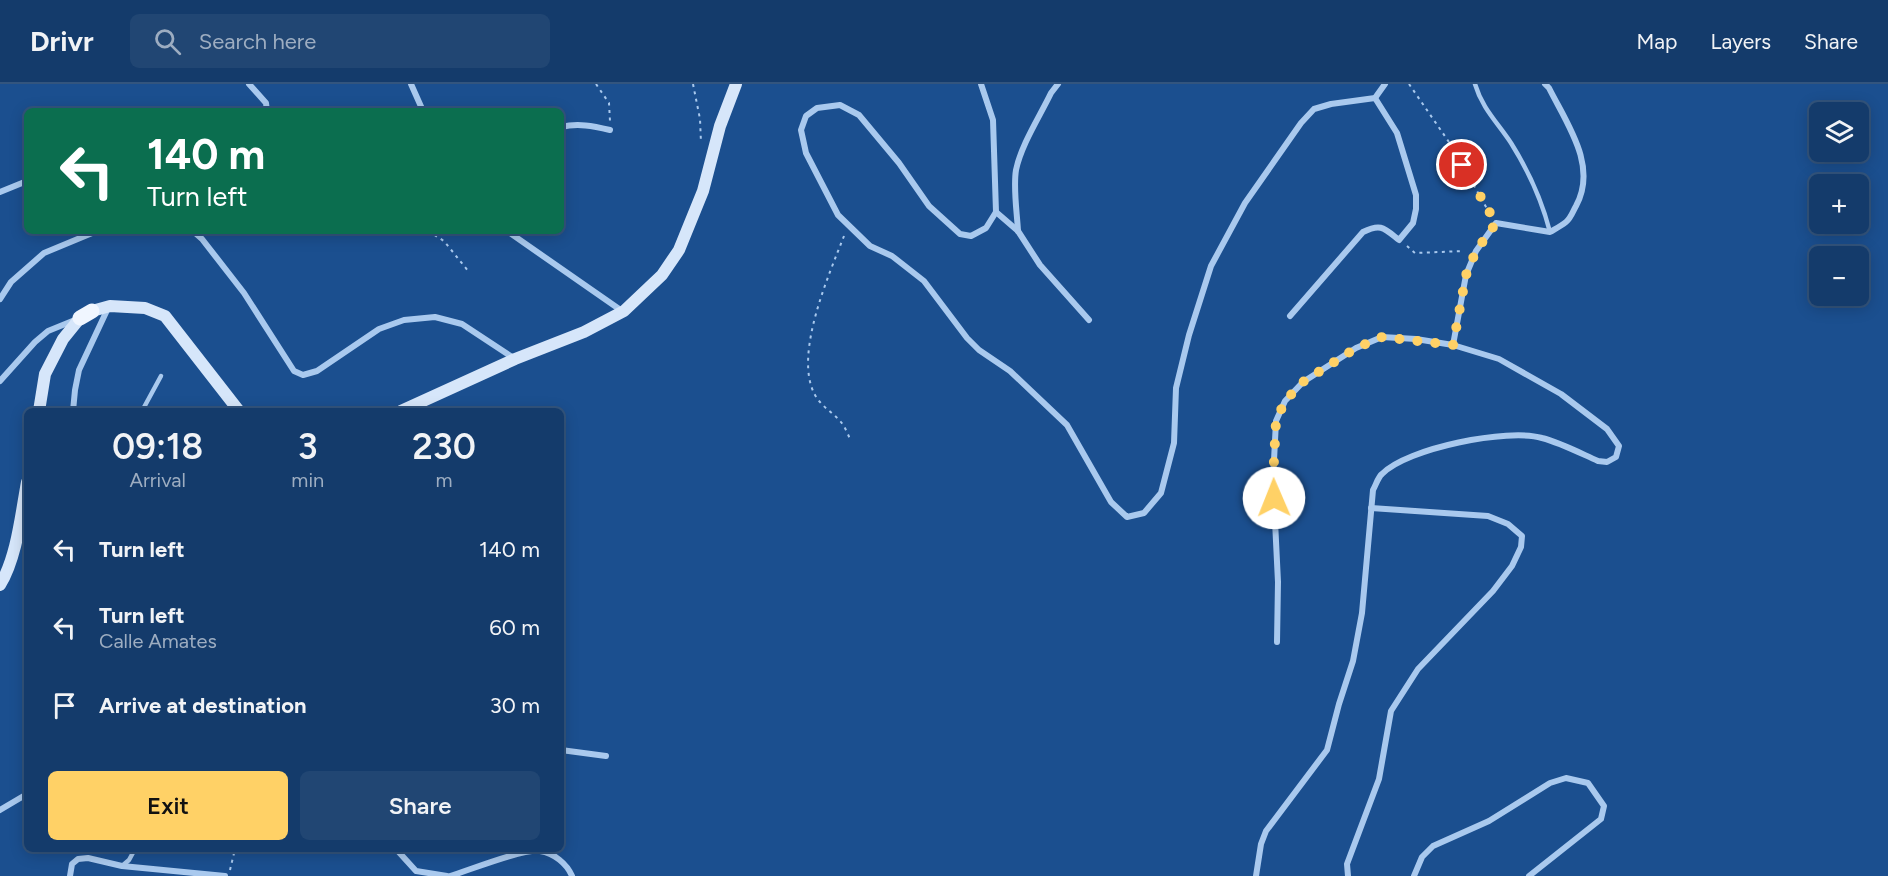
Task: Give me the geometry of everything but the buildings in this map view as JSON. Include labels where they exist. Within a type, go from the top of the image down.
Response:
[{"type":"main road","points":[[408,408],[514,359],[584,332],[624,311],[662,275],[679,250],[703,191],[720,126],[736,84]]},
{"type":"main road","points":[[39,408],[45,374],[63,339],[86,314],[110,306],[145,308],[165,316],[236,408]]},
{"type":"main road","points":[[0,585],[8,573],[24,500]]},
{"type":"street","points":[[249,84],[266,103],[267,108]]},
{"type":"street","points":[[411,84],[422,108]]},
{"type":"street","points":[[981,84],[993,120],[996,212],[986,228],[971,236],[960,234],[929,206],[899,163],[859,115],[840,105],[817,108],[806,116],[801,129],[806,153],[838,215],[870,246],[892,256],[924,281],[967,338],[979,350],[1010,370],[1067,425],[1111,502],[1127,517],[1144,513],[1161,493],[1174,443],[1176,388],[1189,335],[1211,266],[1245,203],[1301,123],[1314,109],[1331,104],[1375,98],[1385,84]]},
{"type":"street","points":[[1018,231],[1015,179],[1017,168],[1051,93],[1058,84]]},
{"type":"street","points":[[1453,345],[1466,275],[1476,251],[1496,223],[1550,232],[1568,220],[1580,198],[1585,182],[1583,159],[1545,84]]},
{"type":"street","points":[[1290,316],[1363,232],[1374,226],[1383,227],[1398,240],[1413,223],[1416,195],[1396,133],[1375,98]]},
{"type":"street","points":[[564,126],[573,124],[610,130]]},
{"type":"street","points":[[0,192],[24,182]]},
{"type":"street","points":[[996,212],[1018,231],[1040,265],[1089,320]]},
{"type":"street","points":[[0,299],[11,282],[44,253],[90,234]]},
{"type":"street","points":[[196,234],[244,293],[294,371],[303,375],[317,371],[379,329],[404,320],[435,316],[462,324],[514,359]]},
{"type":"street","points":[[511,234],[624,311]]},
{"type":"street","points":[[73,408],[79,370],[110,306]]},
{"type":"street","points":[[0,381],[48,331],[86,314]]},
{"type":"street","points":[[1256,876],[1261,844],[1266,831],[1327,750],[1353,662],[1362,613],[1373,490],[1381,474],[1421,453],[1467,440],[1513,435],[1541,437],[1598,461],[1607,462],[1616,457],[1619,446],[1607,429],[1560,394],[1499,359],[1453,345],[1382,337],[1356,348],[1303,382],[1285,401],[1276,421],[1273,480],[1278,582],[1277,642]]},
{"type":"street","points":[[1348,876],[1347,864],[1379,779],[1391,711],[1418,669],[1493,591],[1512,566],[1521,547],[1522,536],[1508,524],[1488,516],[1371,508]]},
{"type":"street","points":[[564,750],[606,756]]},
{"type":"street","points":[[1414,876],[1422,857],[1433,846],[1489,821],[1551,783],[1566,778],[1588,783],[1604,806],[1600,819],[1529,876]]},
{"type":"street","points":[[0,810],[24,796]]},
{"type":"street","points":[[399,852],[416,871],[449,876],[534,852]]},
{"type":"street","points":[[542,852],[557,858],[569,867],[572,876]]},
{"type":"street","points":[[70,876],[72,864],[78,859],[88,858],[122,866],[227,876]]},
{"type":"lane","points":[[1475,84],[1479,100],[1512,144],[1543,205],[1550,232]]},
{"type":"lane","points":[[144,408],[161,376]]},
{"type":"lane","points":[[122,866],[133,852]]},
{"type":"path","points":[[596,84],[609,103],[610,130]]},
{"type":"path","points":[[693,84],[700,119],[701,150]]},
{"type":"path","points":[[1410,84],[1451,145],[1496,223]]},
{"type":"path","points":[[848,225],[816,311],[808,368],[815,395],[830,413],[841,421],[851,441]]},
{"type":"path","points":[[433,234],[444,241],[469,272]]},
{"type":"path","points":[[1398,240],[1415,253],[1476,251]]},
{"type":"path","points":[[227,876],[235,852]]},
{"type":"route","points":[[1274,498],[1276,421],[1285,401],[1303,382],[1356,348],[1382,337],[1416,339],[1453,345],[1466,275],[1476,251],[1496,223],[1462,165]]}]
